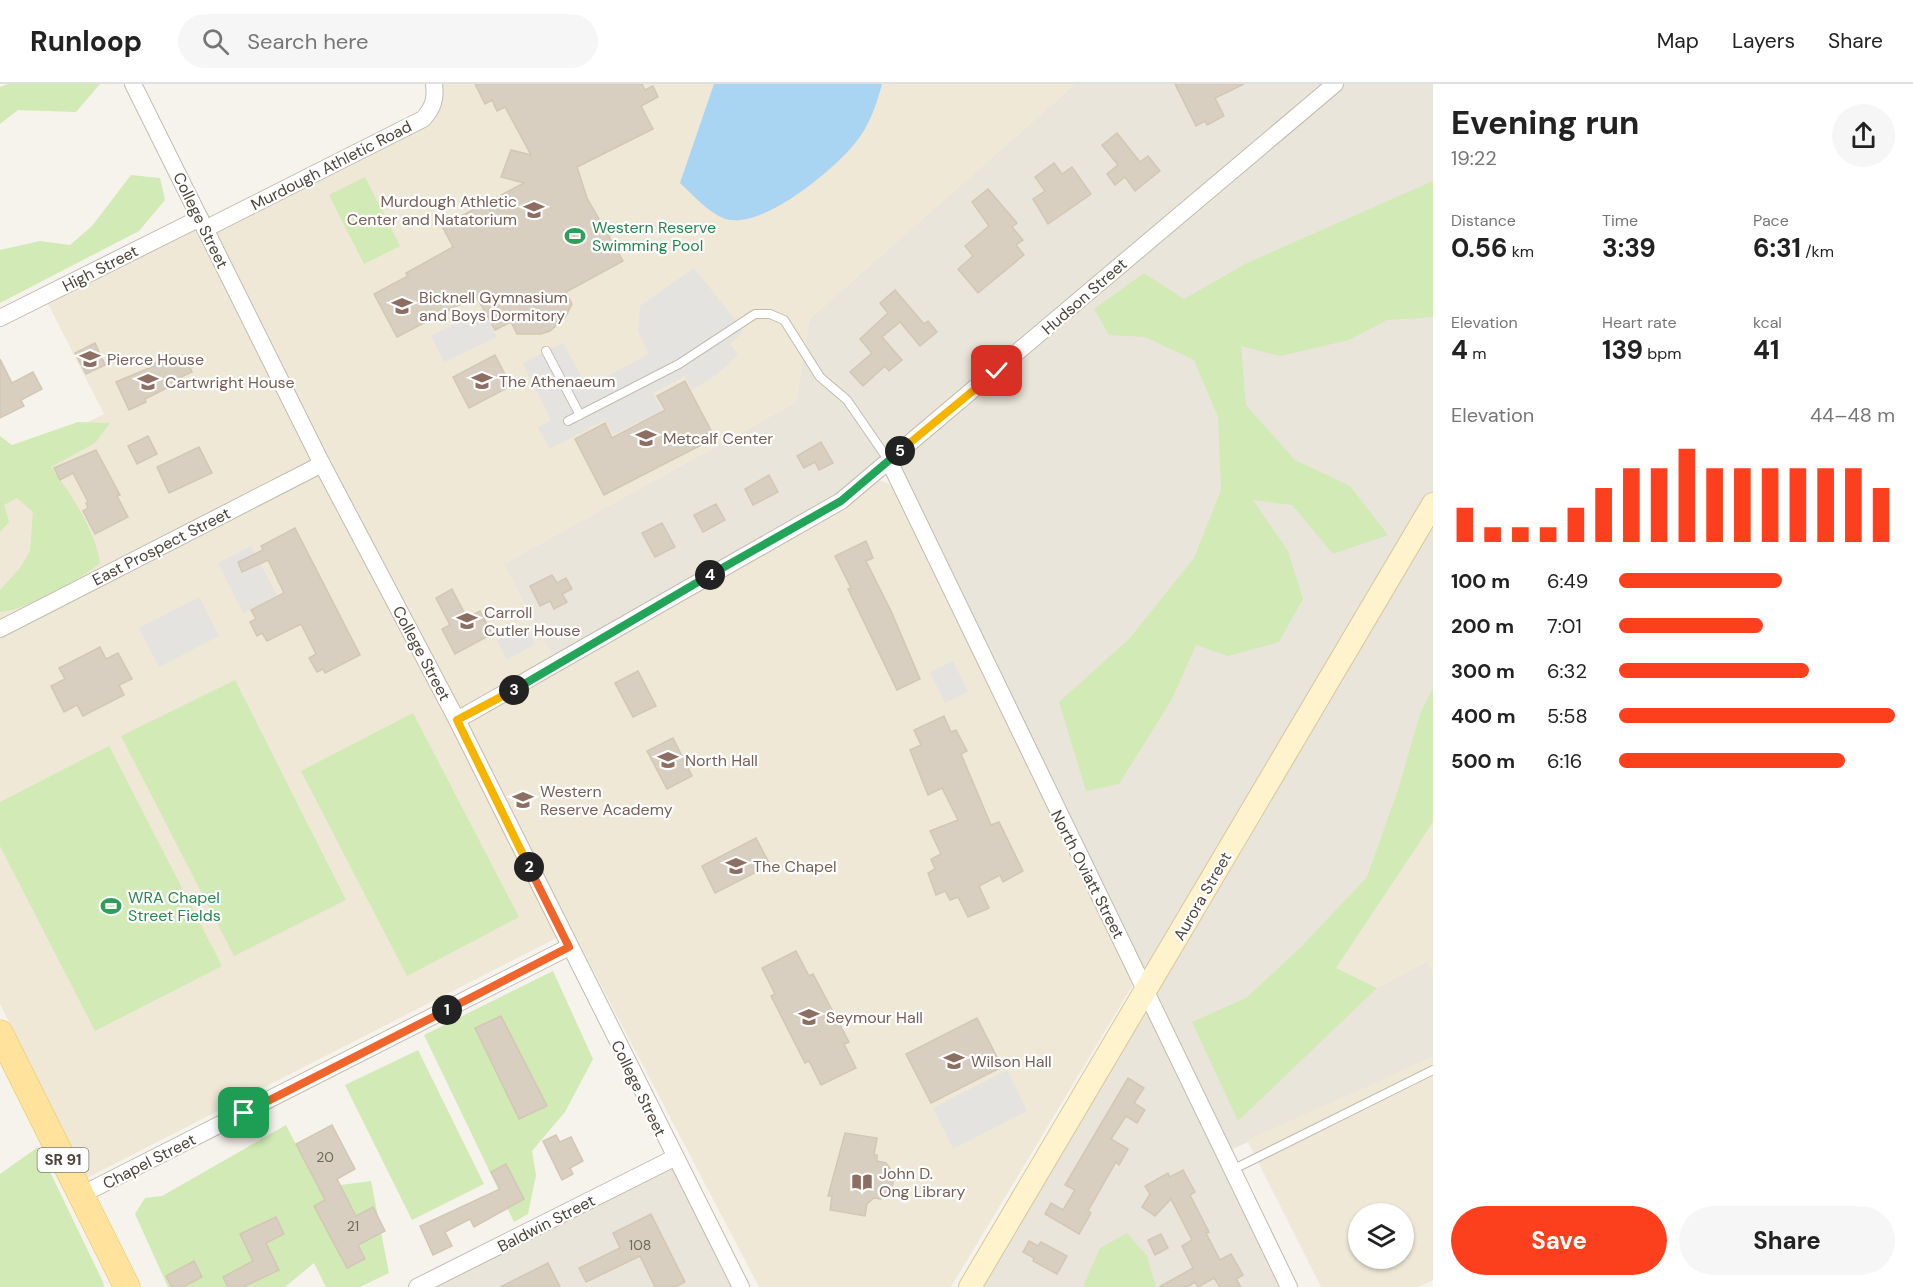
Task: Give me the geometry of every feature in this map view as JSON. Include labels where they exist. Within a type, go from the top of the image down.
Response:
[{"type":"main road","name":"SR 91","points":[[0,1033],[127,1287]]},
{"type":"street","name":"College Street","points":[[133,84],[322,464],[457,720],[674,1158],[741,1287]]},
{"type":"street","name":"Murdough Athletic Road","points":[[202,223],[423,118],[431,110],[436,96],[434,84]]},
{"type":"street","name":"Hudson Street","points":[[457,720],[841,501],[1335,84]]},
{"type":"street","name":"High Street","points":[[0,318],[202,223]]},
{"type":"street","name":"North Oviatt Street","points":[[889,460],[1289,1287]]},
{"type":"street","name":"East Prospect Street","points":[[0,629],[322,464]]},
{"type":"street","name":"Aurora Street","points":[[970,1287],[1433,504]]},
{"type":"street","name":"Chapel Street","points":[[81,1195],[569,947]]},
{"type":"street","name":"Baldwin Street","points":[[417,1287],[674,1158]]},
{"type":"lane","points":[[568,421],[679,364],[755,314],[770,314],[784,320],[820,377],[847,400],[889,460]]},
{"type":"lane","points":[[546,351],[580,415]]},
{"type":"lane","points":[[1232,1170],[1433,1070]]},
{"type":"shaded area","name":"Western Reserve Academy","points":[[434,84],[1075,84],[809,319],[796,402],[503,564],[559,669],[879,480],[894,486],[1134,983],[951,1287],[759,1287],[572,930],[87,1178],[0,1004],[0,466],[104,414],[44,296],[200,218],[205,228],[423,119]]},
{"type":"shaded area","points":[[1075,84],[1433,84],[1433,822],[1336,968],[1377,988],[1427,961],[1433,972],[1433,1057],[1224,1153],[1289,1287],[970,1287],[1147,990],[889,461],[852,492],[557,665],[503,564],[796,402],[809,319]]},
{"type":"shaded area","points":[[694,268],[744,331],[730,344],[738,355],[716,375],[692,390],[685,376],[653,393],[662,410],[613,435],[605,420],[550,449],[538,428],[551,420],[523,363],[563,343],[587,387],[649,354],[638,332],[640,306]]},
{"type":"shaded area","points":[[483,309],[497,337],[444,362],[431,336]]},
{"type":"shaded area","points":[[251,546],[277,595],[243,613],[218,563]]},
{"type":"shaded area","points":[[199,597],[219,636],[159,667],[139,628]]},
{"type":"shaded area","points":[[525,625],[535,644],[507,660],[497,641]]},
{"type":"shaded area","points":[[953,661],[968,692],[945,703],[930,672]]},
{"type":"shaded area","points":[[1433,822],[1433,972],[1427,961],[1377,988],[1336,968]]},
{"type":"shaded area","points":[[1433,1057],[1433,1280],[1418,1287],[1321,1287],[1247,1140]]},
{"type":"shaded area","points":[[1007,1070],[1027,1111],[953,1149],[933,1108]]},
{"type":"shaded area","points":[[674,1158],[741,1287],[416,1287]]},
{"type":"green space","points":[[8,84],[100,84],[76,112],[18,110],[0,124],[0,87]]},
{"type":"green space","points":[[131,175],[160,178],[165,200],[139,231],[0,303],[0,250],[40,241],[70,245],[92,226]]},
{"type":"green space","points":[[365,177],[400,246],[364,264],[329,195]]},
{"type":"green space","points":[[1433,181],[1433,317],[1387,320],[1349,340],[1280,356],[1241,346],[1246,405],[1295,460],[1350,486],[1388,535],[1333,554],[1292,505],[1253,500],[1288,551],[1303,599],[1279,642],[1228,656],[1196,645],[1172,699],[1119,784],[1086,791],[1059,702],[1129,639],[1194,558],[1221,490],[1218,417],[1194,360],[1145,337],[1109,335],[1094,309],[1144,273],[1184,299],[1247,263]]},
{"type":"green space","points":[[78,422],[110,423],[95,443],[51,467],[88,525],[100,563],[38,600],[0,612],[0,590],[20,568],[30,551],[33,512],[17,498],[4,505],[9,522],[0,532],[0,436],[12,445]]},
{"type":"green space","points":[[235,680],[346,900],[234,956],[121,736]]},
{"type":"green space","points":[[1433,688],[1433,822],[1336,968],[1377,988],[1238,1121],[1192,1022],[1246,998],[1301,947],[1367,877],[1399,787],[1420,714]]},
{"type":"green space","points":[[413,713],[519,917],[407,976],[301,771]]},
{"type":"green space","name":"WRA Chapel Street Fields","points":[[109,746],[222,966],[95,1031],[0,846],[0,802]]},
{"type":"green space","points":[[553,971],[593,1059],[565,1112],[532,1151],[536,1175],[528,1214],[514,1222],[424,1035]]},
{"type":"green space","points":[[418,1050],[484,1184],[412,1220],[345,1085]]},
{"type":"green space","points":[[286,1125],[318,1188],[371,1181],[389,1273],[360,1287],[326,1287],[314,1263],[285,1287],[168,1287],[135,1214],[145,1198],[162,1196]]},
{"type":"green space","points":[[38,1147],[104,1287],[0,1287],[0,1174]]},
{"type":"green space","points":[[1127,1233],[1147,1256],[1156,1287],[1083,1287],[1100,1248]]},
{"type":"water","points":[[714,84],[882,84],[869,122],[846,154],[795,196],[756,216],[738,220],[717,215],[680,183]]},
{"type":"building","name":"Murdough Athletic Center and Natatorium","points":[[475,84],[642,84],[645,90],[653,86],[658,97],[641,106],[653,129],[577,167],[587,198],[623,261],[566,292],[572,304],[565,318],[550,331],[541,334],[517,334],[511,322],[495,330],[476,296],[397,337],[374,294],[408,276],[406,273],[453,247],[442,226],[524,183],[501,177],[511,150],[531,155],[505,107],[497,111],[492,100],[485,104]]},
{"type":"building","points":[[1175,84],[1244,84],[1215,98],[1224,116],[1207,125],[1205,121],[1196,126]]},
{"type":"building","points":[[1117,133],[1140,162],[1148,156],[1160,171],[1135,191],[1125,177],[1115,185],[1107,174],[1118,165],[1102,145]]},
{"type":"building","points":[[1054,163],[1062,174],[1072,167],[1091,194],[1048,224],[1033,199],[1045,191],[1035,177]]},
{"type":"building","points":[[988,189],[1017,223],[1012,227],[1023,240],[1016,245],[1024,255],[978,293],[958,269],[973,256],[965,246],[989,226],[972,202]]},
{"type":"building","points":[[895,290],[924,324],[928,321],[937,332],[920,346],[900,322],[882,337],[902,360],[889,371],[885,366],[863,386],[850,372],[872,353],[860,339],[888,313],[880,303]]},
{"type":"building","name":"Pierce House","points":[[95,343],[105,365],[86,374],[75,353]]},
{"type":"building","name":"Cartwright House","points":[[171,355],[173,359],[184,355],[192,372],[181,377],[183,380],[145,399],[146,402],[129,410],[116,382],[154,366],[153,364]]},
{"type":"building","name":"The Athenaeum","points":[[495,355],[511,386],[469,408],[453,377]]},
{"type":"building","points":[[0,359],[12,383],[33,372],[42,389],[21,400],[24,406],[0,418]]},
{"type":"building","name":"Metcalf Center","points":[[685,381],[715,438],[604,495],[575,439],[605,423],[612,438],[665,410],[657,396]]},
{"type":"building","points":[[148,436],[157,454],[137,464],[128,446]]},
{"type":"building","points":[[821,442],[833,463],[819,470],[815,462],[804,468],[797,456]]},
{"type":"building","points":[[199,447],[212,473],[169,493],[157,467]]},
{"type":"building","points":[[96,450],[120,495],[117,496],[128,517],[95,534],[83,511],[88,508],[86,503],[88,502],[73,473],[60,480],[54,468]]},
{"type":"building","points":[[769,475],[778,492],[753,505],[745,489]]},
{"type":"building","points":[[716,504],[725,520],[703,532],[694,515]]},
{"type":"building","points":[[662,523],[675,547],[655,557],[642,533]]},
{"type":"building","points":[[295,528],[360,655],[325,673],[323,669],[317,672],[309,658],[316,654],[301,624],[267,641],[262,633],[257,636],[250,622],[256,619],[251,610],[284,593],[268,560],[242,572],[238,562],[263,550],[261,546]]},
{"type":"building","points":[[866,541],[873,558],[866,561],[891,611],[920,679],[897,690],[848,589],[851,588],[835,556]]},
{"type":"building","points":[[552,575],[557,583],[566,578],[572,589],[562,594],[567,602],[554,609],[550,601],[540,606],[530,586]]},
{"type":"building","name":"Carroll Cutler House","points":[[452,589],[467,618],[480,611],[492,634],[455,654],[442,629],[450,625],[436,598]]},
{"type":"building","points":[[100,647],[106,659],[118,653],[132,679],[119,685],[124,695],[83,716],[77,705],[64,712],[51,686],[65,679],[59,668]]},
{"type":"building","points":[[638,671],[656,706],[633,717],[615,683]]},
{"type":"building","points":[[944,716],[951,732],[956,730],[967,751],[961,754],[991,825],[999,822],[1023,871],[1003,882],[1000,875],[979,886],[989,908],[968,917],[958,897],[950,900],[945,891],[936,895],[928,873],[935,869],[931,859],[941,854],[930,831],[958,820],[942,788],[928,795],[910,750],[921,745],[914,730]]},
{"type":"building","name":"North Hall","points":[[673,738],[692,776],[667,789],[647,751]]},
{"type":"building","name":"The Chapel","points":[[756,838],[770,865],[715,893],[702,866]]},
{"type":"building","name":"Seymour Hall","points":[[796,951],[809,976],[813,974],[849,1042],[844,1044],[856,1068],[821,1085],[809,1061],[805,1063],[771,996],[775,994],[762,968]]},
{"type":"building","points":[[501,1016],[547,1106],[519,1119],[475,1028]]},
{"type":"building","name":"Wilson Hall","points":[[977,1018],[1002,1067],[931,1103],[906,1054]]},
{"type":"building","points":[[1128,1078],[1144,1088],[1134,1103],[1145,1110],[1137,1123],[1126,1116],[1111,1139],[1128,1149],[1119,1165],[1116,1162],[1088,1211],[1091,1213],[1079,1234],[1045,1214],[1051,1203],[1063,1210],[1075,1190],[1065,1185]]},
{"type":"building","points":[[332,1125],[355,1169],[337,1179],[356,1216],[373,1207],[385,1231],[358,1245],[365,1259],[347,1268],[314,1206],[325,1200],[296,1144]]},
{"type":"building","name":"John D. Ong Library","points":[[845,1133],[877,1138],[874,1155],[877,1155],[877,1161],[886,1163],[894,1174],[892,1190],[881,1199],[874,1198],[867,1204],[865,1216],[830,1210],[832,1196],[828,1196]]},
{"type":"building","points":[[556,1135],[560,1142],[571,1137],[583,1161],[570,1168],[573,1174],[562,1180],[543,1141]]},
{"type":"building","points":[[506,1164],[524,1199],[474,1227],[470,1219],[445,1232],[452,1246],[433,1255],[420,1226],[500,1189],[491,1172]]},
{"type":"building","points":[[1183,1170],[1195,1192],[1190,1195],[1209,1232],[1206,1233],[1220,1260],[1231,1254],[1243,1275],[1236,1279],[1241,1287],[1220,1287],[1214,1278],[1198,1287],[1195,1282],[1187,1287],[1159,1287],[1193,1268],[1182,1246],[1192,1240],[1171,1199],[1155,1216],[1142,1207],[1150,1194],[1145,1186],[1168,1173],[1170,1177]]},
{"type":"building","points":[[651,1214],[685,1282],[675,1287],[655,1287],[640,1256],[586,1282],[579,1268],[620,1248],[613,1233]]},
{"type":"building","points":[[276,1217],[284,1234],[266,1243],[279,1270],[243,1287],[228,1287],[223,1277],[253,1261],[240,1234]]},
{"type":"building","points":[[1161,1234],[1168,1248],[1155,1255],[1148,1240]]},
{"type":"building","points":[[1029,1241],[1038,1246],[1041,1242],[1067,1256],[1057,1274],[1033,1261],[1034,1258],[1023,1252]]},
{"type":"building","points":[[194,1261],[202,1277],[183,1287],[172,1287],[166,1276]]},
{"type":"building","points":[[548,1263],[560,1287],[500,1287]]},
{"type":"place","name":"Murdough Athletic Center and Natatorium","points":[[534,210]]},
{"type":"place","name":"Western Reserve Swimming Pool","points":[[575,236]]},
{"type":"place","name":"Bicknell Gymnasium and Boys Dormitory","points":[[402,306]]},
{"type":"place","name":"Pierce House","points":[[90,359]]},
{"type":"place","name":"The Athenaeum","points":[[482,381]]},
{"type":"place","name":"Cartwright House","points":[[148,382]]},
{"type":"place","name":"Metcalf Center","points":[[646,438]]},
{"type":"place","name":"Carroll Cutler House","points":[[467,621]]},
{"type":"place","name":"North Hall","points":[[668,760]]},
{"type":"place","name":"Western Reserve Academy","points":[[523,800]]},
{"type":"place","name":"The Chapel","points":[[736,866]]},
{"type":"place","name":"WRA Chapel Street Fields","points":[[111,906]]},
{"type":"place","name":"Seymour Hall","points":[[809,1017]]},
{"type":"place","name":"Wilson Hall","points":[[954,1061]]},
{"type":"place","name":"John D. Ong Library","points":[[862,1182]]},
{"type":"route","points":[[244,1113],[569,947],[457,720],[482,708],[841,501],[997,371]]}]
